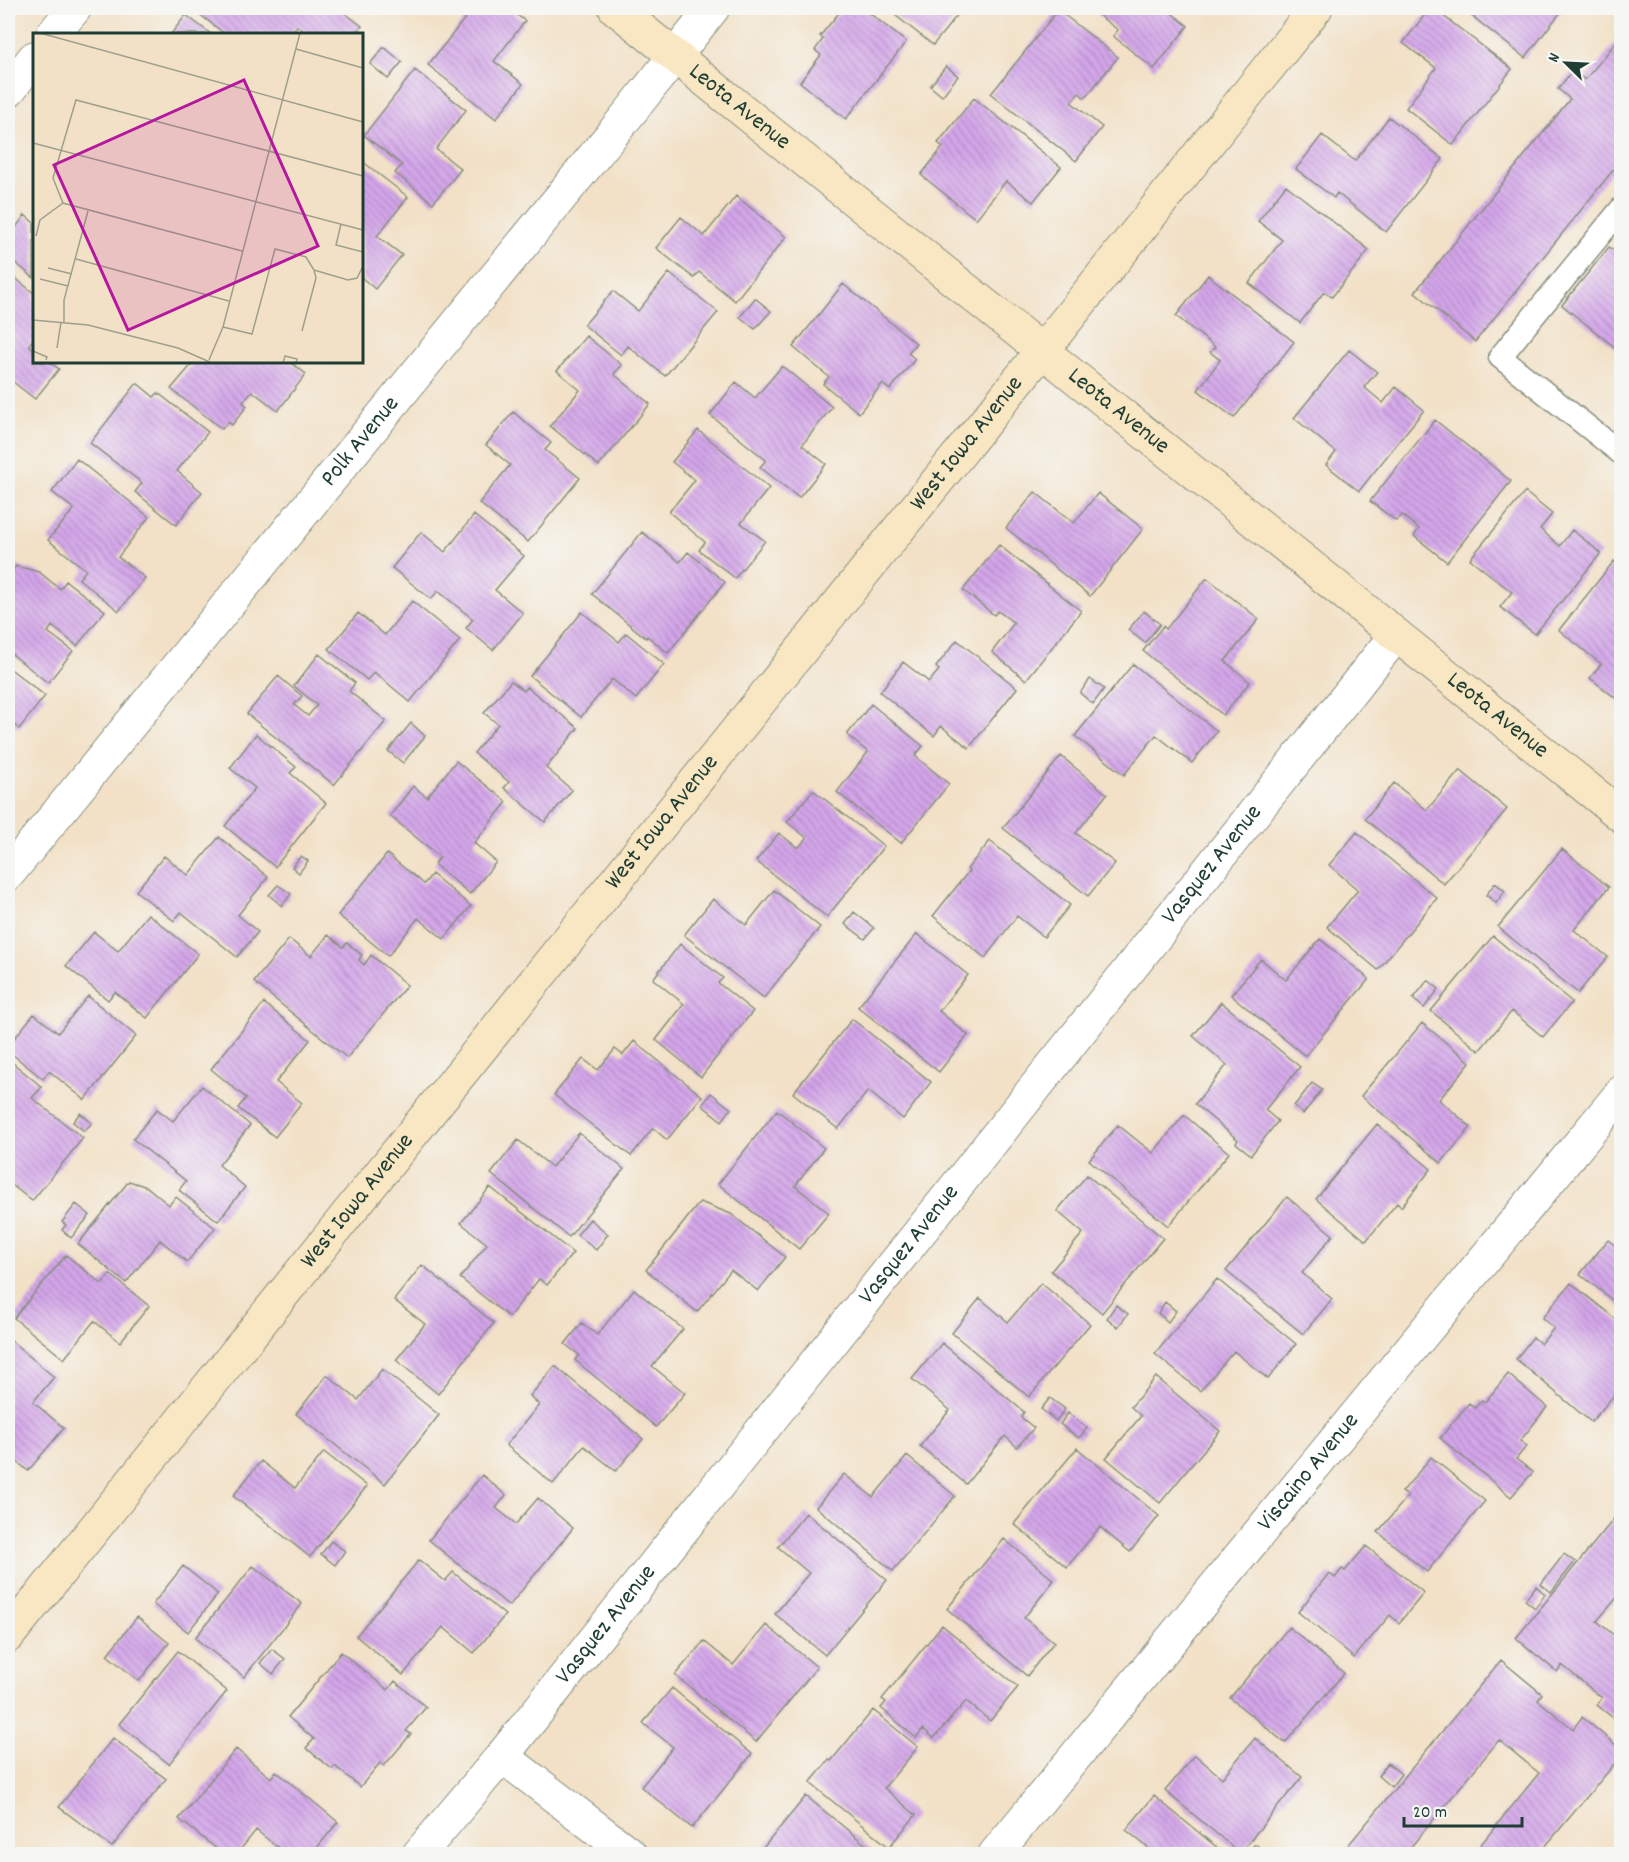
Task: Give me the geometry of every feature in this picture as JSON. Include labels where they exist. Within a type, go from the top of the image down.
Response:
[{"type":"street","points":[[54,33],[75,8]]},
{"type":"street","name":"Leota Avenue","points":[[615,8],[1622,816]]},
{"type":"street","name":"Polk Avenue","points":[[8,874],[713,8]]},
{"type":"street","name":"West Iowa Avenue","points":[[8,1636],[1316,8]]},
{"type":"street","points":[[8,91],[33,59]]},
{"type":"street","name":"Vasquez Avenue","points":[[419,1854],[502,1756],[1396,635]]},
{"type":"street","name":"Viscaino Avenue","points":[[995,1854],[1622,1092]]},
{"type":"street","points":[[502,1756],[630,1854]]},
{"type":"lane","points":[[1622,208],[1500,357],[1622,454]]},
{"type":"building","points":[[196,8],[338,8],[362,26],[356,33],[307,33],[297,26],[291,33],[224,33],[194,10]]},
{"type":"building","points":[[473,8],[507,8],[525,21],[494,61],[523,84],[496,119],[428,65]]},
{"type":"building","points":[[843,8],[863,8],[906,42],[846,119],[800,82],[821,55],[815,50],[823,39],[820,36]]},
{"type":"building","points":[[886,8],[963,8],[933,45]]},
{"type":"building","points":[[1089,8],[1165,8],[1188,26],[1154,69],[1113,36],[1118,30]]},
{"type":"building","points":[[1430,8],[1512,69],[1453,145],[1406,108],[1436,68],[1403,43]]},
{"type":"building","points":[[1470,8],[1564,8],[1525,58],[1467,12]]},
{"type":"building","points":[[1058,10],[1118,57],[1085,98],[1079,93],[1071,102],[1102,127],[1076,161],[991,94]]},
{"type":"building","points":[[186,15],[210,33],[172,33]]},
{"type":"building","points":[[1622,35],[1622,159],[1475,342],[1415,292],[1570,99],[1558,89],[1573,70],[1585,80]]},
{"type":"building","points":[[384,47],[402,62],[388,79],[370,64]]},
{"type":"building","points":[[946,66],[958,76],[942,96],[930,86]]},
{"type":"building","points":[[415,70],[466,110],[436,149],[461,169],[433,203],[395,173],[402,165],[364,135]]},
{"type":"building","points":[[974,98],[1061,167],[1033,202],[1006,181],[976,219],[921,175],[943,147],[938,143]]},
{"type":"building","points":[[1389,117],[1443,159],[1386,232],[1337,193],[1334,198],[1296,169],[1322,135],[1355,161]]},
{"type":"building","points":[[363,162],[408,197],[377,236],[402,255],[375,289],[363,279]]},
{"type":"building","points":[[1286,185],[1369,250],[1332,297],[1324,292],[1300,323],[1249,283],[1282,240],[1258,221]]},
{"type":"building","points":[[736,196],[786,237],[735,301],[699,272],[694,278],[656,248],[681,217],[704,236]]},
{"type":"building","points":[[25,215],[33,222],[33,277],[8,257],[8,238]]},
{"type":"building","points":[[1609,247],[1622,257],[1622,353],[1562,305]]},
{"type":"building","points":[[669,273],[718,312],[665,376],[628,346],[621,355],[584,325],[613,291],[638,311]]},
{"type":"building","points":[[10,274],[33,292],[33,339],[29,345],[33,349],[33,363],[50,363],[59,369],[35,399],[8,378],[8,277]]},
{"type":"building","points":[[1208,275],[1294,342],[1234,418],[1198,390],[1220,360],[1210,352],[1215,347],[1176,316]]},
{"type":"building","points":[[843,284],[916,343],[908,353],[915,359],[890,390],[882,384],[859,413],[823,384],[829,377],[793,347]]},
{"type":"building","points":[[755,298],[771,311],[755,329],[740,317]]},
{"type":"building","points":[[586,336],[622,365],[614,374],[650,404],[599,466],[550,426],[580,390],[557,371]]},
{"type":"building","points":[[1349,350],[1377,372],[1364,387],[1383,403],[1396,387],[1424,410],[1359,491],[1326,465],[1336,452],[1294,418]]},
{"type":"building","points":[[193,363],[291,363],[306,374],[278,411],[252,391],[243,402],[247,406],[232,425],[228,422],[222,429],[171,389]]},
{"type":"building","points":[[782,366],[832,407],[802,445],[826,464],[799,498],[760,467],[766,460],[710,415],[736,382],[755,398]]},
{"type":"building","points":[[137,383],[154,397],[158,393],[208,432],[177,471],[202,492],[176,525],[135,492],[142,483],[90,443]]},
{"type":"building","points":[[513,412],[551,443],[545,450],[580,478],[528,542],[479,503],[510,465],[486,445]]},
{"type":"building","points":[[1435,420],[1511,481],[1447,562],[1414,536],[1419,529],[1402,515],[1396,521],[1370,501]]},
{"type":"building","points":[[698,430],[769,488],[741,523],[765,541],[735,578],[699,550],[705,542],[669,512],[695,480],[672,462]]},
{"type":"building","points":[[77,459],[149,517],[118,557],[145,578],[119,611],[79,579],[86,570],[48,540],[74,509],[52,492]]},
{"type":"building","points":[[1035,492],[1074,523],[1098,493],[1143,529],[1090,596],[1006,528]]},
{"type":"building","points":[[1525,492],[1552,514],[1540,529],[1560,546],[1572,530],[1601,553],[1535,634],[1500,607],[1512,592],[1470,559]]},
{"type":"building","points":[[474,515],[524,556],[495,590],[523,613],[493,650],[466,628],[473,619],[438,591],[431,599],[392,568],[421,532],[445,552]]},
{"type":"building","points":[[642,532],[680,562],[688,552],[725,582],[668,653],[592,594]]},
{"type":"building","points":[[999,545],[1081,611],[1026,680],[992,652],[1014,623],[998,611],[994,615],[963,590]]},
{"type":"building","points":[[1614,561],[1622,568],[1622,703],[1590,678],[1601,664],[1559,630]]},
{"type":"building","points":[[16,566],[39,572],[60,589],[66,581],[105,611],[77,646],[52,626],[48,632],[73,651],[48,683],[8,651],[8,577]]},
{"type":"building","points":[[1207,578],[1259,619],[1225,661],[1250,682],[1223,715],[1143,651],[1163,626],[1166,629]]},
{"type":"building","points":[[412,601],[460,640],[410,702],[374,672],[367,680],[329,649],[358,613],[385,635]]},
{"type":"building","points":[[1144,611],[1160,624],[1145,643],[1128,630]]},
{"type":"building","points":[[582,612],[619,642],[626,633],[664,664],[636,699],[612,679],[581,717],[530,676]]},
{"type":"building","points":[[957,640],[1017,688],[969,748],[941,726],[934,736],[880,692],[903,662],[929,682],[939,670],[936,667]]},
{"type":"building","points":[[319,654],[355,683],[349,691],[386,721],[334,785],[247,714],[278,676],[302,696],[294,705],[308,716],[317,705],[294,686]]},
{"type":"building","points":[[1133,664],[1217,731],[1192,763],[1156,735],[1124,775],[1075,736]]},
{"type":"building","points":[[8,667],[45,696],[19,729],[8,720]]},
{"type":"building","points":[[1090,679],[1104,689],[1093,704],[1080,693]]},
{"type":"building","points":[[511,681],[524,691],[527,687],[578,728],[546,768],[572,790],[545,822],[504,788],[509,782],[474,753],[498,724],[484,713]]},
{"type":"building","points":[[871,704],[923,746],[915,756],[949,784],[901,843],[837,792],[868,752],[847,735]]},
{"type":"building","points":[[411,723],[425,736],[403,763],[388,751]]},
{"type":"building","points":[[256,734],[296,767],[290,773],[326,803],[275,867],[225,826],[255,788],[230,768]]},
{"type":"building","points":[[1061,756],[1107,794],[1076,833],[1115,863],[1088,896],[1003,828]]},
{"type":"building","points":[[456,761],[507,802],[474,843],[496,862],[470,894],[434,864],[440,857],[390,816],[413,786],[427,797]]},
{"type":"building","points":[[1460,770],[1507,809],[1444,884],[1365,819],[1394,783],[1427,810]]},
{"type":"building","points":[[813,790],[884,846],[827,917],[756,861],[779,833],[798,848],[807,838],[787,822]]},
{"type":"building","points":[[1357,832],[1437,898],[1378,970],[1327,927],[1358,890],[1329,865]]},
{"type":"building","points":[[219,837],[268,877],[238,915],[258,932],[237,957],[181,912],[174,921],[136,891],[164,856],[188,875]]},
{"type":"building","points":[[990,841],[1070,905],[1044,937],[1017,916],[985,958],[933,916]]},
{"type":"building","points":[[1562,849],[1609,887],[1574,930],[1608,957],[1578,993],[1498,927]]},
{"type":"building","points":[[387,854],[424,884],[432,874],[471,906],[444,939],[418,918],[388,956],[338,915]]},
{"type":"building","points":[[301,856],[308,861],[299,873],[292,867]]},
{"type":"building","points":[[1495,883],[1505,891],[1496,903],[1486,895]]},
{"type":"building","points":[[278,885],[291,894],[282,906],[269,895]]},
{"type":"building","points":[[774,890],[820,927],[764,998],[684,935],[713,899],[746,925]]},
{"type":"building","points":[[854,912],[874,928],[865,939],[845,924]]},
{"type":"building","points":[[148,914],[198,954],[147,1018],[115,992],[108,1000],[66,966],[94,932],[118,951]]},
{"type":"building","points":[[917,934],[968,975],[939,1011],[968,1035],[939,1072],[858,1007]]},
{"type":"building","points":[[328,935],[343,947],[347,943],[362,955],[359,960],[364,965],[371,955],[407,985],[347,1058],[254,982],[289,939],[311,956]]},
{"type":"building","points":[[1493,936],[1572,1002],[1543,1037],[1512,1011],[1479,1051],[1431,1011]]},
{"type":"building","points":[[1320,939],[1369,979],[1305,1056],[1231,995],[1261,959],[1286,980]]},
{"type":"building","points":[[680,944],[723,978],[718,983],[753,1011],[701,1077],[656,1040],[684,1004],[653,979]]},
{"type":"building","points":[[1428,980],[1439,989],[1424,1008],[1413,999]]},
{"type":"building","points":[[88,996],[136,1036],[85,1100],[49,1071],[43,1079],[8,1051],[8,1046],[34,1014],[58,1033]]},
{"type":"building","points":[[1221,1002],[1300,1067],[1265,1110],[1278,1121],[1251,1155],[1236,1143],[1238,1140],[1195,1104],[1227,1065],[1193,1036]]},
{"type":"building","points":[[264,1003],[310,1040],[276,1082],[302,1103],[275,1137],[238,1108],[246,1098],[211,1069]]},
{"type":"building","points":[[852,1019],[931,1082],[903,1119],[868,1091],[838,1129],[793,1093]]},
{"type":"building","points":[[1422,1023],[1470,1062],[1439,1100],[1471,1127],[1441,1163],[1361,1096]]},
{"type":"building","points":[[634,1041],[702,1096],[667,1140],[653,1128],[631,1156],[554,1095],[583,1059],[598,1070],[615,1049],[623,1055]]},
{"type":"building","points":[[8,1059],[42,1087],[32,1098],[83,1138],[32,1201],[8,1182]]},
{"type":"building","points":[[1312,1083],[1322,1090],[1303,1114],[1294,1106]]},
{"type":"building","points":[[202,1086],[250,1125],[219,1165],[245,1187],[218,1221],[179,1190],[186,1181],[133,1139],[157,1109],[173,1121]]},
{"type":"building","points":[[711,1093],[731,1109],[722,1121],[702,1105]]},
{"type":"building","points":[[777,1110],[824,1148],[795,1186],[829,1213],[799,1249],[718,1184]]},
{"type":"building","points":[[80,1113],[92,1123],[84,1131],[73,1122]]},
{"type":"building","points":[[1184,1115],[1229,1153],[1168,1226],[1089,1160],[1118,1125],[1153,1153]]},
{"type":"building","points":[[1377,1124],[1431,1169],[1401,1207],[1397,1203],[1366,1241],[1316,1199]]},
{"type":"building","points":[[579,1133],[624,1169],[569,1237],[491,1174],[518,1140],[552,1167]]},
{"type":"building","points":[[1087,1175],[1163,1238],[1102,1313],[1051,1271],[1083,1233],[1057,1211]]},
{"type":"building","points":[[129,1181],[147,1187],[169,1205],[176,1197],[215,1228],[187,1262],[160,1240],[126,1283],[78,1244]]},
{"type":"building","points":[[490,1187],[573,1253],[547,1285],[539,1279],[509,1317],[460,1278],[487,1244],[461,1223]]},
{"type":"building","points":[[1287,1197],[1333,1235],[1302,1273],[1332,1299],[1303,1334],[1226,1271]]},
{"type":"building","points":[[700,1202],[731,1214],[785,1257],[758,1291],[731,1270],[697,1312],[646,1270]]},
{"type":"building","points":[[76,1204],[90,1215],[71,1238],[62,1230],[66,1225],[62,1222]]},
{"type":"building","points":[[590,1219],[608,1234],[596,1250],[577,1235]]},
{"type":"building","points":[[1608,1240],[1622,1251],[1622,1308],[1580,1274]]},
{"type":"building","points":[[66,1255],[102,1284],[110,1274],[149,1306],[120,1342],[94,1321],[64,1359],[14,1318]]},
{"type":"building","points":[[422,1265],[494,1323],[438,1394],[396,1360],[425,1324],[394,1300]]},
{"type":"building","points":[[1217,1279],[1296,1344],[1268,1379],[1234,1351],[1200,1391],[1155,1354]]},
{"type":"building","points":[[1041,1283],[1090,1324],[1029,1397],[952,1333],[980,1298],[1008,1322]]},
{"type":"building","points":[[1571,1283],[1622,1324],[1622,1386],[1591,1422],[1516,1359],[1533,1337],[1541,1344],[1554,1328],[1542,1318]]},
{"type":"building","points":[[634,1289],[683,1329],[652,1366],[685,1393],[656,1427],[575,1360],[579,1355],[565,1344],[582,1323],[597,1335]]},
{"type":"building","points":[[1165,1302],[1176,1311],[1168,1322],[1158,1313]]},
{"type":"building","points":[[1116,1305],[1128,1314],[1118,1327],[1107,1318]]},
{"type":"building","points":[[8,1338],[54,1377],[33,1402],[64,1428],[28,1471],[8,1454]]},
{"type":"building","points":[[942,1343],[1024,1412],[1021,1417],[1034,1428],[1017,1447],[1005,1436],[966,1484],[920,1446],[950,1410],[912,1379]]},
{"type":"building","points":[[555,1366],[643,1439],[616,1471],[584,1446],[553,1484],[506,1445],[539,1405],[530,1396]]},
{"type":"building","points":[[382,1369],[439,1415],[385,1484],[296,1414],[327,1375],[358,1400]]},
{"type":"building","points":[[1508,1374],[1547,1407],[1520,1441],[1527,1446],[1516,1459],[1533,1472],[1511,1497],[1440,1438],[1469,1403],[1475,1408],[1482,1400],[1485,1402]]},
{"type":"building","points":[[1156,1377],[1220,1431],[1160,1503],[1106,1458],[1141,1416],[1131,1407]]},
{"type":"building","points":[[1050,1398],[1065,1409],[1056,1421],[1041,1409]]},
{"type":"building","points":[[1068,1413],[1087,1428],[1079,1438],[1060,1424]]},
{"type":"building","points":[[1077,1448],[1159,1516],[1130,1552],[1100,1527],[1067,1567],[1014,1524]]},
{"type":"building","points":[[324,1452],[367,1486],[310,1557],[233,1496],[261,1461],[295,1488]]},
{"type":"building","points":[[907,1456],[955,1496],[893,1571],[816,1507],[844,1474],[873,1497]]},
{"type":"building","points":[[1431,1457],[1485,1501],[1427,1572],[1378,1532],[1408,1496],[1402,1492]]},
{"type":"building","points":[[482,1475],[506,1495],[496,1508],[516,1524],[538,1498],[573,1528],[509,1606],[429,1540]]},
{"type":"building","points":[[1622,1509],[1622,1592],[1597,1621],[1622,1642],[1622,1725],[1597,1705],[1602,1698],[1562,1665],[1557,1672],[1516,1638]]},
{"type":"building","points":[[806,1513],[887,1580],[825,1655],[775,1614],[809,1573],[778,1547]]},
{"type":"building","points":[[1004,1539],[1054,1580],[1024,1618],[1054,1642],[1027,1676],[947,1609]]},
{"type":"building","points":[[331,1541],[345,1551],[335,1565],[321,1554]]},
{"type":"building","points":[[1366,1546],[1424,1593],[1399,1623],[1390,1615],[1354,1658],[1298,1612],[1329,1573],[1335,1578],[1342,1569],[1345,1571]]},
{"type":"building","points":[[1564,1554],[1575,1562],[1551,1592],[1541,1584]]},
{"type":"building","points":[[419,1560],[445,1581],[453,1572],[505,1615],[474,1653],[443,1627],[403,1675],[356,1636]]},
{"type":"building","points":[[183,1566],[218,1594],[188,1632],[153,1604]]},
{"type":"building","points":[[253,1566],[302,1604],[244,1677],[195,1638]]},
{"type":"building","points":[[1536,1586],[1545,1594],[1535,1608],[1525,1600]]},
{"type":"building","points":[[137,1617],[169,1643],[139,1681],[107,1655]]},
{"type":"building","points":[[766,1625],[817,1667],[756,1742],[675,1675],[704,1641],[733,1665]]},
{"type":"building","points":[[942,1625],[1018,1687],[990,1721],[966,1701],[934,1738],[923,1729],[916,1738],[881,1708],[886,1702],[882,1699]]},
{"type":"building","points":[[1289,1627],[1344,1673],[1285,1743],[1230,1698]]},
{"type":"building","points":[[272,1649],[285,1659],[273,1674],[260,1663]]},
{"type":"building","points":[[178,1651],[227,1691],[169,1764],[119,1724]]},
{"type":"building","points":[[341,1652],[388,1690],[395,1681],[426,1707],[406,1731],[411,1734],[384,1766],[380,1763],[360,1787],[335,1766],[332,1769],[306,1748],[314,1739],[288,1717]]},
{"type":"building","points":[[1501,1660],[1542,1694],[1538,1700],[1573,1729],[1582,1717],[1622,1750],[1622,1755],[1539,1854],[1473,1854],[1539,1773],[1499,1740],[1405,1854],[1341,1854]]},
{"type":"building","points":[[672,1688],[752,1754],[692,1828],[641,1787],[673,1747],[643,1723]]},
{"type":"building","points":[[873,1710],[918,1747],[884,1788],[916,1815],[889,1847],[810,1783]]},
{"type":"building","points":[[113,1738],[166,1779],[112,1847],[59,1807]]},
{"type":"building","points":[[1255,1738],[1302,1777],[1240,1853],[1165,1791],[1195,1755],[1222,1778]]},
{"type":"building","points":[[236,1749],[271,1778],[276,1771],[338,1822],[312,1854],[286,1854],[256,1830],[237,1854],[223,1854],[179,1819]]},
{"type":"building","points":[[1388,1763],[1401,1774],[1391,1787],[1378,1776]]},
{"type":"building","points":[[806,1796],[877,1854],[758,1854]]},
{"type":"building","points":[[1154,1796],[1225,1854],[1156,1854],[1126,1830]]},
{"type":"building","points":[[1255,1844],[1268,1854],[1246,1854]]}]
